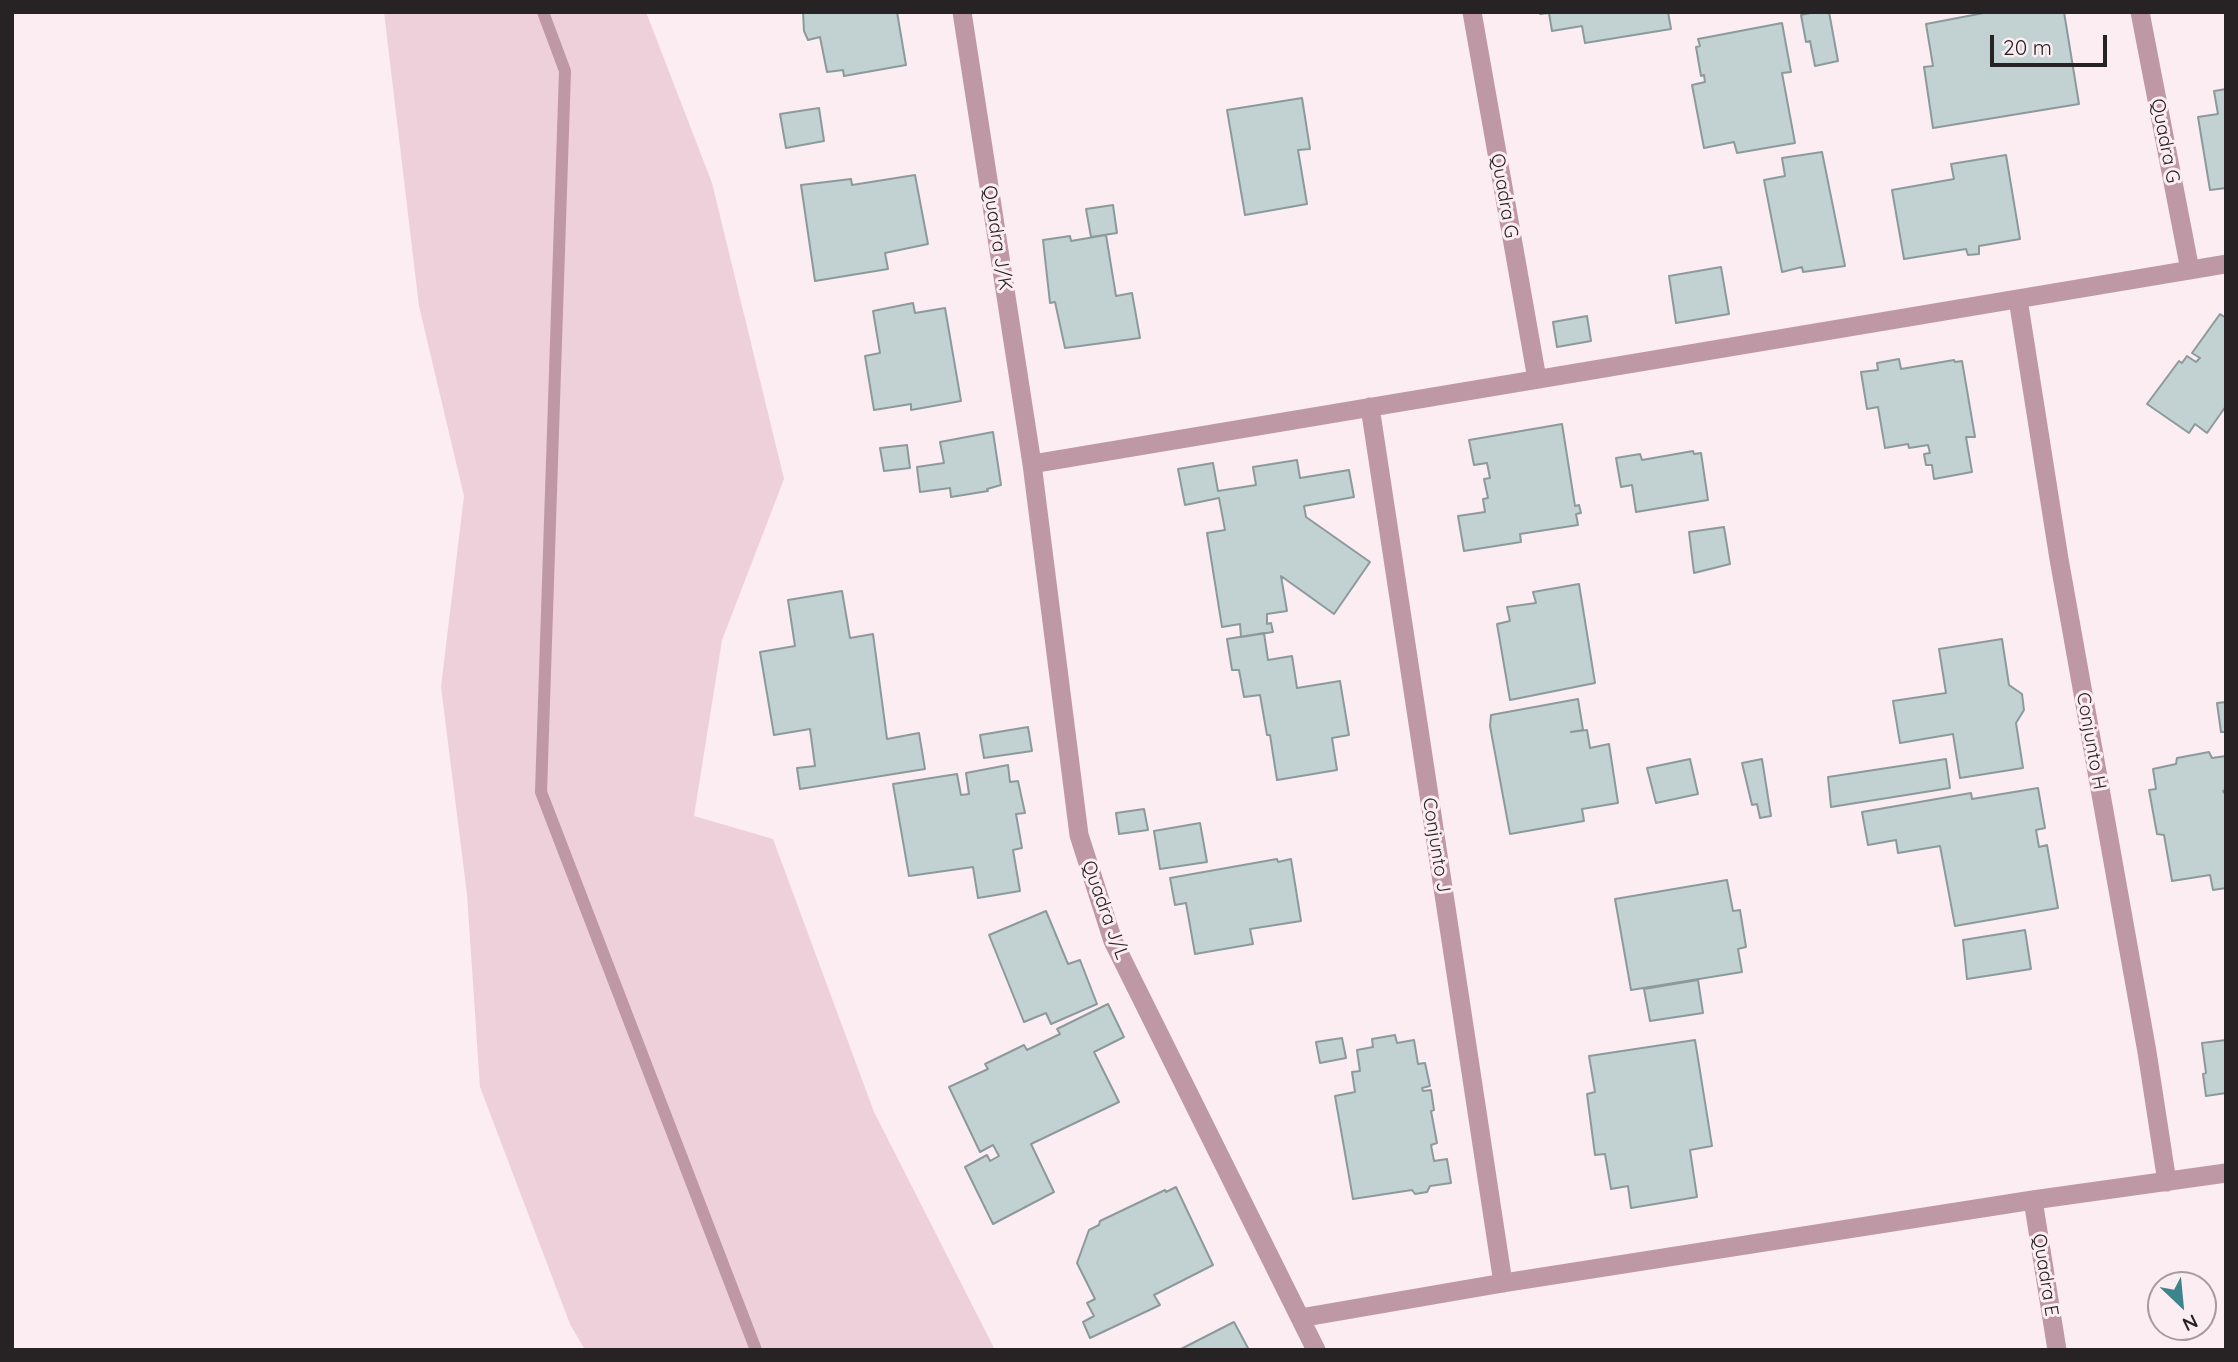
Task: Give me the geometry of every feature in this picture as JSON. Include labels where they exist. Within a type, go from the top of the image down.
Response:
[{"type":"street","name":"Quadra J/K","points":[[962,12],[1032,464]]},
{"type":"street","name":"Quadra G","points":[[1472,12],[1537,379]]},
{"type":"street","name":"Quadra G","points":[[2140,12],[2190,270]]},
{"type":"street","points":[[1032,464],[2226,264]]},
{"type":"street","name":"Conjunto H","points":[[2018,299],[2059,559],[2147,1052],[2167,1182]]},
{"type":"street","name":"Conjunto J","points":[[1370,407],[1503,1283]]},
{"type":"street","name":"Quadra J/L","points":[[1032,464],[1079,835],[1113,941],[1316,1350]]},
{"type":"street","points":[[1300,1318],[1503,1283],[2033,1200],[2226,1173]]},
{"type":"street","name":"Quadra E","points":[[2033,1200],[2057,1350]]},
{"type":"shaded area","points":[[384,12],[646,12],[712,183],[784,479],[722,640],[694,816],[773,839],[874,1112],[995,1350],[585,1350],[570,1324],[480,1087],[467,894],[441,687],[464,496],[419,306]]},
{"type":"building","points":[[803,12],[897,12],[906,65],[844,76],[843,70],[827,72],[820,37],[808,40],[804,31]]},
{"type":"building","points":[[1540,12],[1668,12],[1671,29],[1585,43],[1582,26],[1552,31],[1549,13]]},
{"type":"building","points":[[1829,12],[1838,61],[1815,66],[1810,41],[1806,42],[1801,15]]},
{"type":"building","points":[[1989,12],[2064,12],[2079,104],[1933,128],[1924,67],[1933,66],[1926,24]]},
{"type":"building","points":[[1782,23],[1791,72],[1782,73],[1795,143],[1737,153],[1734,142],[1704,148],[1692,85],[1705,82],[1704,75],[1701,76],[1696,47],[1700,46],[1698,39]]},
{"type":"building","points":[[2226,89],[2226,188],[2210,190],[2198,117],[2218,114],[2214,91]]},
{"type":"building","points":[[1302,98],[1310,149],[1298,150],[1307,204],[1245,215],[1227,110]]},
{"type":"building","points":[[819,108],[824,141],[786,148],[780,114]]},
{"type":"building","points":[[1822,152],[1845,266],[1803,272],[1802,267],[1782,272],[1764,180],[1785,176],[1782,158]]},
{"type":"building","points":[[2006,155],[2020,239],[1979,246],[1979,254],[1968,255],[1966,249],[1904,259],[1892,190],[1954,179],[1951,164]]},
{"type":"building","points":[[915,175],[928,244],[885,253],[888,269],[815,281],[801,185],[851,179],[852,185]]},
{"type":"building","points":[[1113,205],[1117,233],[1091,237],[1086,209]]},
{"type":"building","points":[[1106,235],[1116,296],[1132,293],[1140,338],[1065,348],[1055,302],[1050,303],[1043,240],[1070,236],[1071,241]]},
{"type":"building","points":[[1721,267],[1729,314],[1676,323],[1669,276]]},
{"type":"building","points":[[913,303],[915,313],[945,308],[961,401],[911,410],[911,404],[874,410],[865,356],[880,353],[873,311]]},
{"type":"building","points":[[2220,314],[2226,318],[2226,406],[2207,433],[2195,424],[2189,433],[2147,404],[2179,361],[2182,363],[2187,356],[2196,362],[2200,358],[2192,353]]},
{"type":"building","points":[[1587,316],[1591,341],[1557,347],[1553,322]]},
{"type":"building","points":[[1899,359],[1901,369],[1962,361],[1975,437],[1966,437],[1972,472],[1934,479],[1932,465],[1926,465],[1924,454],[1930,453],[1928,445],[1909,448],[1908,444],[1885,448],[1878,407],[1867,409],[1861,372],[1878,370],[1877,363]]},
{"type":"building","points":[[1562,424],[1575,506],[1579,505],[1581,513],[1576,514],[1578,525],[1520,534],[1521,542],[1464,551],[1458,516],[1485,512],[1483,499],[1488,498],[1484,479],[1490,478],[1487,463],[1474,465],[1469,440]]},
{"type":"building","points":[[993,432],[1001,485],[987,489],[988,491],[951,497],[950,488],[920,492],[917,467],[944,463],[940,442]]},
{"type":"building","points":[[907,445],[910,468],[884,471],[880,448]]},
{"type":"building","points":[[1693,451],[1694,454],[1701,453],[1708,500],[1636,512],[1632,485],[1621,487],[1616,458],[1640,454],[1642,460]]},
{"type":"building","points":[[1297,460],[1300,478],[1349,470],[1354,497],[1304,506],[1306,517],[1370,562],[1334,614],[1281,576],[1287,611],[1267,614],[1267,624],[1271,623],[1273,632],[1241,637],[1240,624],[1222,627],[1207,533],[1225,530],[1219,498],[1185,505],[1178,469],[1213,463],[1218,491],[1256,485],[1253,467]]},
{"type":"building","points":[[1724,527],[1730,564],[1694,573],[1689,532]]},
{"type":"building","points":[[1579,584],[1595,683],[1510,700],[1497,624],[1510,621],[1507,607],[1536,603],[1533,592]]},
{"type":"building","points":[[842,591],[850,638],[873,634],[887,739],[919,733],[925,769],[800,789],[797,768],[815,766],[810,729],[774,735],[760,652],[795,646],[788,600]]},
{"type":"building","points":[[1264,633],[1268,660],[1292,656],[1297,688],[1340,681],[1349,735],[1332,738],[1337,770],[1277,780],[1260,695],[1244,697],[1239,670],[1232,670],[1227,639]]},
{"type":"building","points":[[2002,639],[2009,685],[2022,694],[2024,710],[2016,723],[2023,768],[1960,778],[1953,734],[1900,743],[1893,701],[1946,693],[1939,649]]},
{"type":"building","points":[[1578,699],[1583,730],[1571,732],[1587,730],[1590,748],[1609,744],[1618,803],[1582,809],[1584,821],[1510,834],[1490,726],[1491,715]]},
{"type":"building","points":[[2226,702],[2226,732],[2221,732],[2217,703]]},
{"type":"building","points":[[1028,727],[1032,751],[984,758],[980,735]]},
{"type":"building","points":[[2209,752],[2212,758],[2226,756],[2226,789],[2223,791],[2226,796],[2226,888],[2213,890],[2210,875],[2172,881],[2164,835],[2157,834],[2149,790],[2156,789],[2153,769],[2176,764],[2177,758]]},
{"type":"building","points":[[1690,759],[1698,794],[1656,803],[1647,768]]},
{"type":"building","points":[[1762,759],[1771,816],[1760,818],[1757,804],[1752,805],[1742,763]]},
{"type":"building","points":[[1946,759],[1950,788],[1831,807],[1828,777]]},
{"type":"building","points":[[1008,765],[1010,782],[1018,781],[1025,813],[1016,814],[1022,848],[1013,850],[1020,891],[978,898],[973,867],[909,876],[893,784],[957,774],[961,795],[969,794],[966,773]]},
{"type":"building","points":[[2038,788],[2045,828],[2036,830],[2039,847],[2047,845],[2058,908],[1955,926],[1940,846],[1898,853],[1896,840],[1868,845],[1862,812],[1971,793],[1972,799]]},
{"type":"building","points":[[1144,809],[1148,830],[1119,834],[1116,813]]},
{"type":"building","points":[[1200,823],[1207,862],[1160,869],[1154,831]]},
{"type":"building","points":[[1277,859],[1278,862],[1291,859],[1301,921],[1250,929],[1253,944],[1195,954],[1186,903],[1175,905],[1170,878]]},
{"type":"building","points":[[1727,880],[1733,911],[1740,910],[1746,947],[1738,949],[1742,972],[1631,990],[1615,899]]},
{"type":"building","points":[[1046,911],[1068,964],[1080,960],[1097,1004],[1051,1024],[1046,1013],[1024,1022],[989,935]]},
{"type":"building","points":[[2025,930],[2031,969],[1967,979],[1963,940]]},
{"type":"building","points":[[1698,980],[1703,1013],[1650,1021],[1644,989]]},
{"type":"building","points":[[1108,1004],[1124,1037],[1094,1052],[1119,1102],[1031,1144],[1054,1192],[993,1224],[965,1167],[987,1155],[990,1161],[999,1156],[993,1145],[980,1152],[949,1087],[988,1069],[985,1064],[1024,1045],[1027,1050],[1060,1034],[1057,1029]]},
{"type":"building","points":[[1395,1035],[1397,1043],[1414,1040],[1418,1064],[1425,1063],[1430,1086],[1422,1088],[1423,1091],[1431,1090],[1434,1110],[1431,1111],[1437,1143],[1431,1145],[1434,1161],[1447,1159],[1451,1183],[1430,1186],[1427,1192],[1415,1194],[1412,1190],[1353,1199],[1335,1096],[1355,1092],[1352,1072],[1360,1071],[1357,1050],[1373,1047],[1372,1039]]},
{"type":"building","points":[[1342,1038],[1346,1058],[1320,1063],[1316,1042]]},
{"type":"building","points":[[1695,1040],[1712,1146],[1690,1150],[1697,1197],[1631,1208],[1628,1186],[1611,1189],[1605,1154],[1595,1155],[1587,1094],[1595,1092],[1589,1056]]},
{"type":"building","points":[[2226,1040],[2226,1093],[2206,1096],[2202,1043]]},
{"type":"building","points":[[1176,1187],[1213,1265],[1154,1295],[1160,1305],[1090,1338],[1083,1322],[1094,1316],[1087,1303],[1095,1299],[1077,1263],[1089,1230],[1099,1225],[1100,1221]]},
{"type":"building","points":[[1234,1322],[1249,1350],[1179,1350],[1226,1326]]},
{"type":"waterway","points":[[543,12],[565,71],[541,792],[756,1350]]}]
